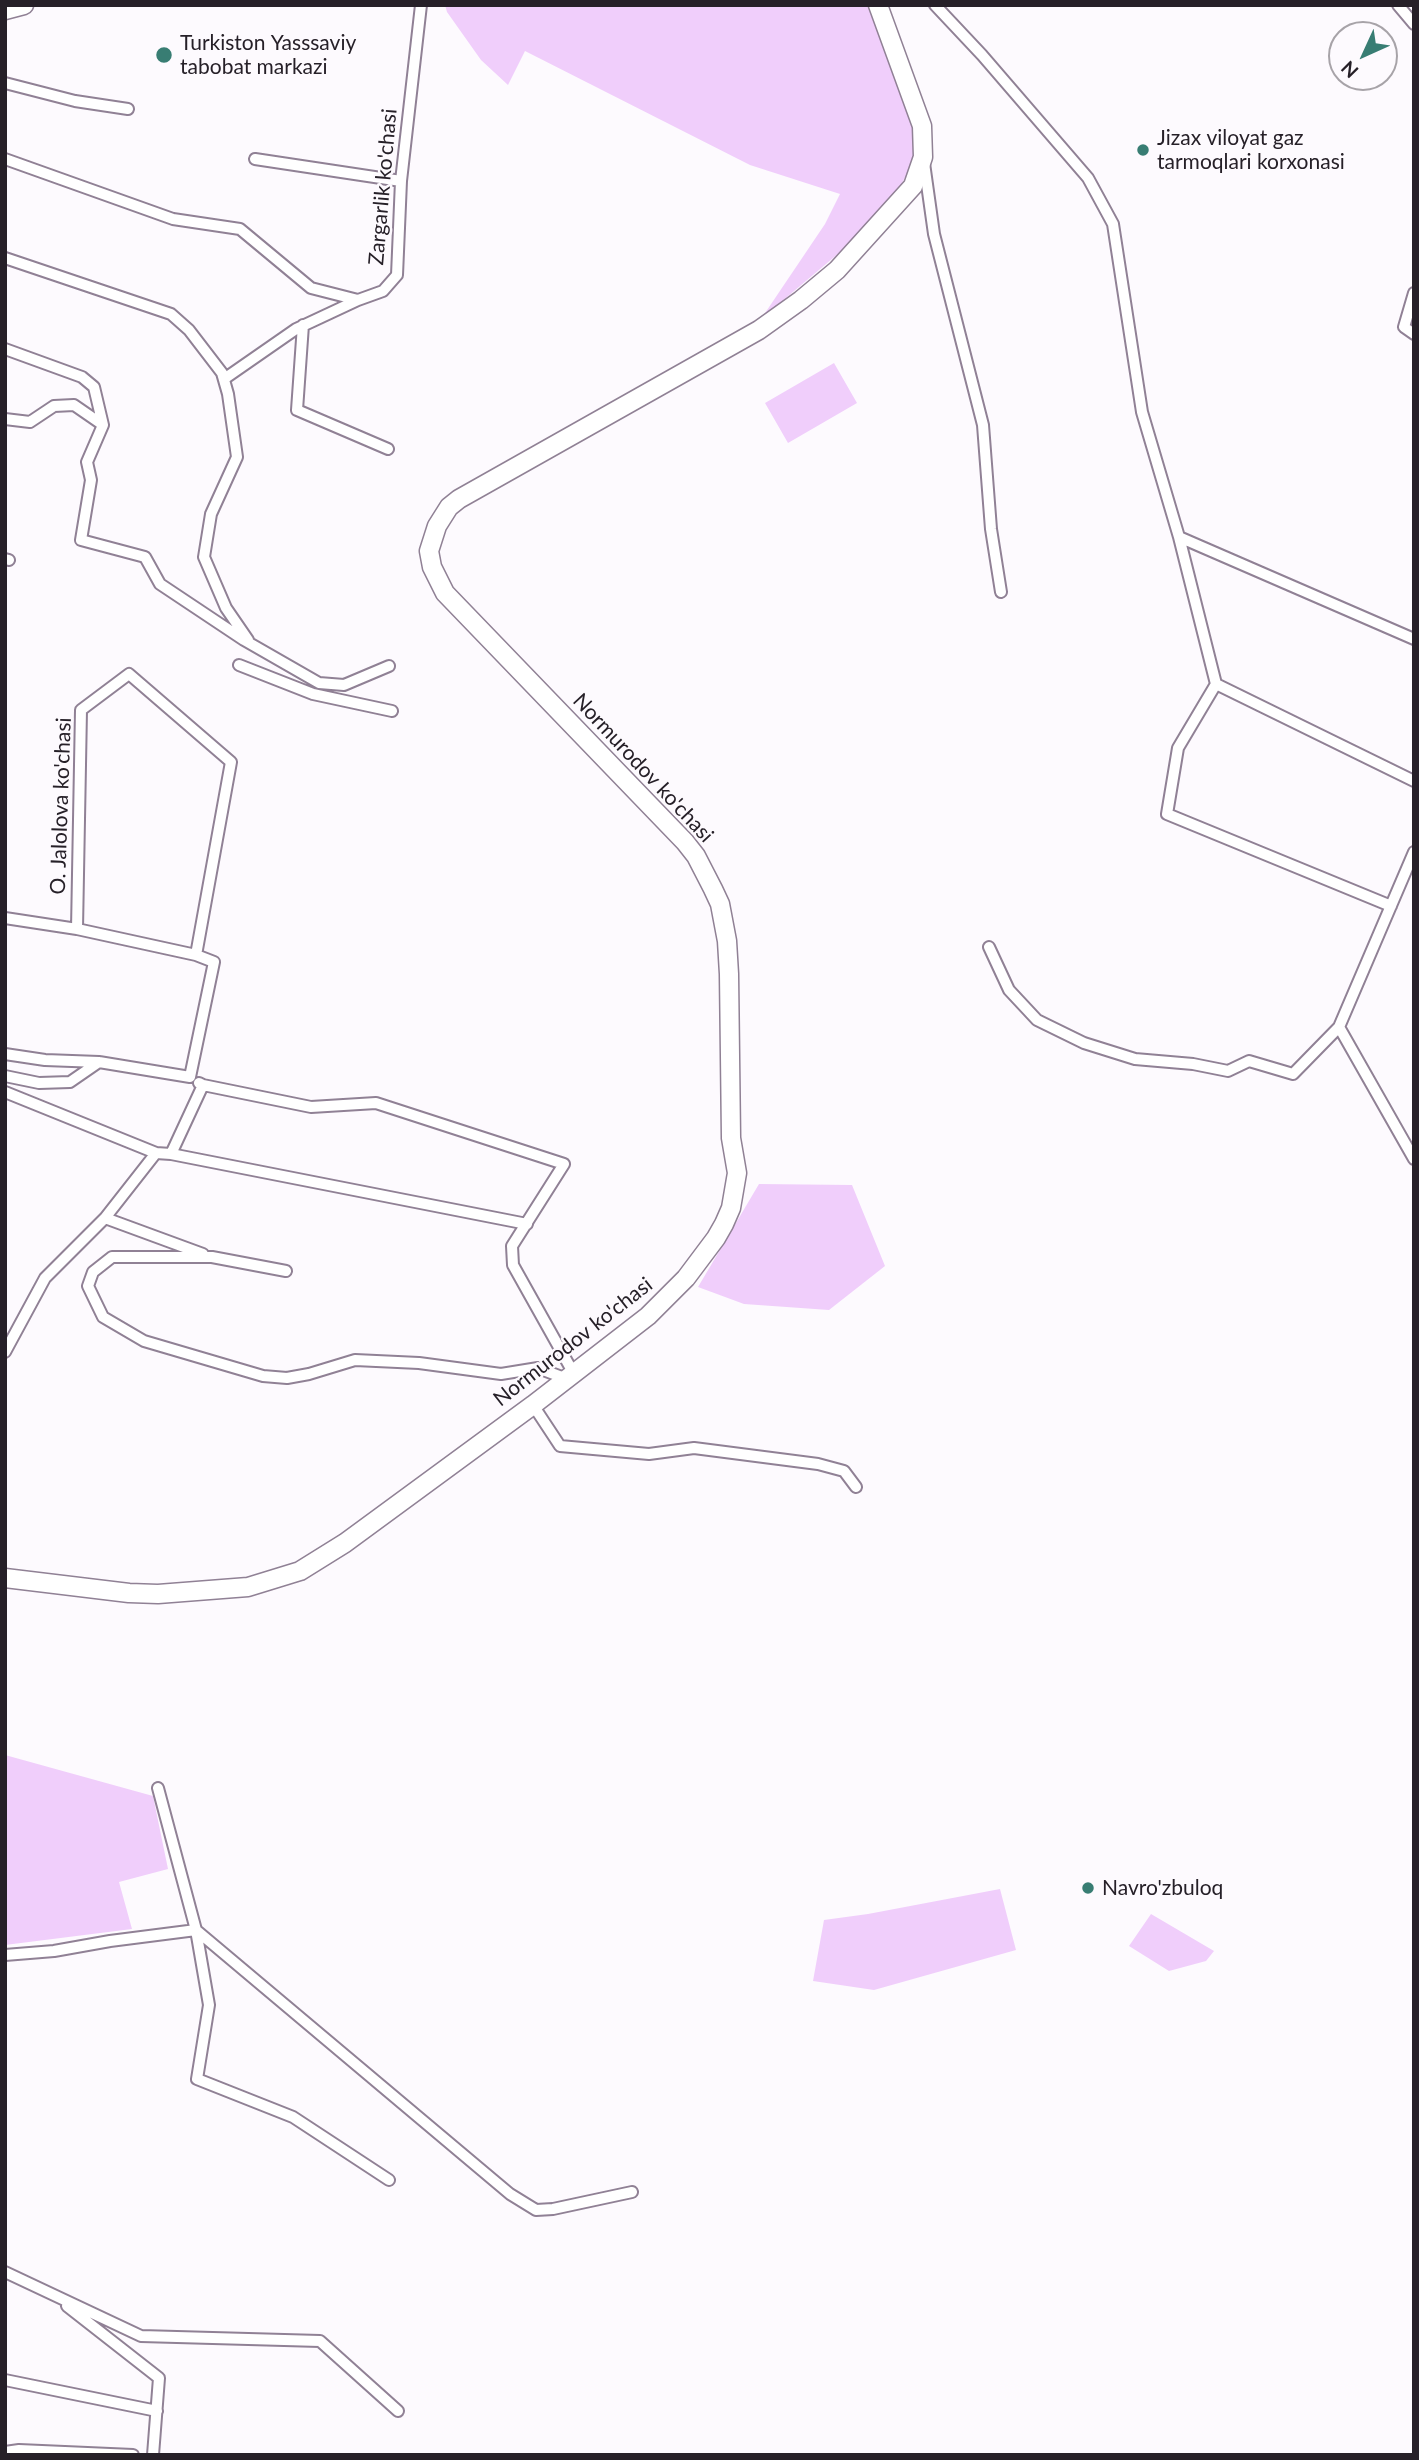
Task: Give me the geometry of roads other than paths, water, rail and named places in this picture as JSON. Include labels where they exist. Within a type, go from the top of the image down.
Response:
[{"type":"main road","points":[[5,10],[24,5]]},
{"type":"main road","name":"Normurodov ko'chasi","points":[[5,1578],[158,1594],[217,1591],[274,1580],[300,1571],[323,1558],[533,1405],[648,1316],[675,1290],[716,1238],[731,1208],[737,1173],[731,1138],[729,974],[726,932],[720,904],[691,849],[454,603],[432,567],[429,551],[432,538],[449,507],[469,491],[759,330],[801,300],[836,270],[914,186],[923,157],[922,126],[878,5]]},
{"type":"street","name":"Zargarlik ko'chasi","points":[[224,379],[303,325],[383,291],[397,275],[401,181],[421,5]]},
{"type":"street","points":[[935,5],[1088,178],[1113,224],[1142,412],[1179,537],[1216,684],[1178,748],[1167,814],[1391,906]]},
{"type":"street","points":[[1398,5],[1414,24]]},
{"type":"street","points":[[5,83],[75,101],[128,109]]},
{"type":"street","points":[[923,157],[934,234],[984,425],[991,529],[1001,592]]},
{"type":"street","points":[[5,159],[173,219],[240,229],[311,288],[358,300]]},
{"type":"street","points":[[255,159],[401,181]]},
{"type":"street","points":[[5,258],[171,314],[189,330],[222,373],[228,394],[237,457],[211,514],[204,557],[226,608],[250,643]]},
{"type":"street","points":[[1414,293],[1404,327],[1414,334]]},
{"type":"street","points":[[303,325],[297,410],[388,449]]},
{"type":"street","points":[[5,349],[82,377],[94,387],[103,425],[87,461],[91,480],[81,540],[145,556],[160,584],[250,643],[319,683],[344,685],[389,666]]},
{"type":"street","points":[[5,419],[30,422],[54,406],[74,405],[103,425]]},
{"type":"street","points":[[1179,537],[1414,639]]},
{"type":"street","points":[[239,665],[313,694],[392,711]]},
{"type":"street","name":"O. Jalolova ko'chasi","points":[[77,929],[81,710],[129,674],[231,762],[196,955]]},
{"type":"street","points":[[1216,684],[1414,781]]},
{"type":"street","points":[[989,947],[1009,990],[1037,1020],[1084,1044],[1135,1059],[1227,1071],[1249,1061],[1293,1073],[1339,1027],[1414,852]]},
{"type":"street","points":[[5,918],[77,929],[214,961],[190,1077]]},
{"type":"street","points":[[1339,1027],[1414,1159]]},
{"type":"street","points":[[5,1055],[99,1062],[190,1077],[203,1085],[310,1107],[376,1103],[564,1164],[512,1246],[513,1265],[570,1377]]},
{"type":"street","points":[[5,1076],[39,1083],[70,1082],[99,1062]]},
{"type":"street","points":[[171,1154],[203,1085]]},
{"type":"street","points":[[5,1092],[156,1153],[527,1224]]},
{"type":"street","points":[[5,1352],[45,1278],[106,1218],[156,1153]]},
{"type":"street","points":[[106,1218],[212,1257],[286,1271]]},
{"type":"street","points":[[212,1257],[112,1257],[93,1272],[89,1286],[103,1317],[144,1341],[263,1376],[287,1378],[355,1360],[419,1363],[501,1374],[538,1368],[570,1377]]},
{"type":"street","points":[[533,1405],[560,1446],[649,1454],[694,1448],[818,1464],[844,1471],[856,1487]]},
{"type":"street","points":[[158,1788],[196,1930],[209,2005],[197,2079],[293,2117],[389,2180]]},
{"type":"street","points":[[5,1955],[54,1951],[196,1930],[510,2194],[536,2210],[553,2209],[632,2192]]},
{"type":"street","points":[[5,2272],[141,2336],[320,2341],[398,2411]]},
{"type":"street","points":[[52,2294],[159,2378],[153,2455]]},
{"type":"street","points":[[5,2380],[157,2411]]},
{"type":"street","points":[[5,2452],[133,2455]]},
{"type":"place","name":"Turkiston Yasssaviy tabobat markazi","points":[[164,55]]},
{"type":"place","name":"Jizax viloyat gaz tarmoqlari korxonasi","points":[[1143,150]]},
{"type":"place","name":"Navro'zbuloq","points":[[1088,1888]]}]
